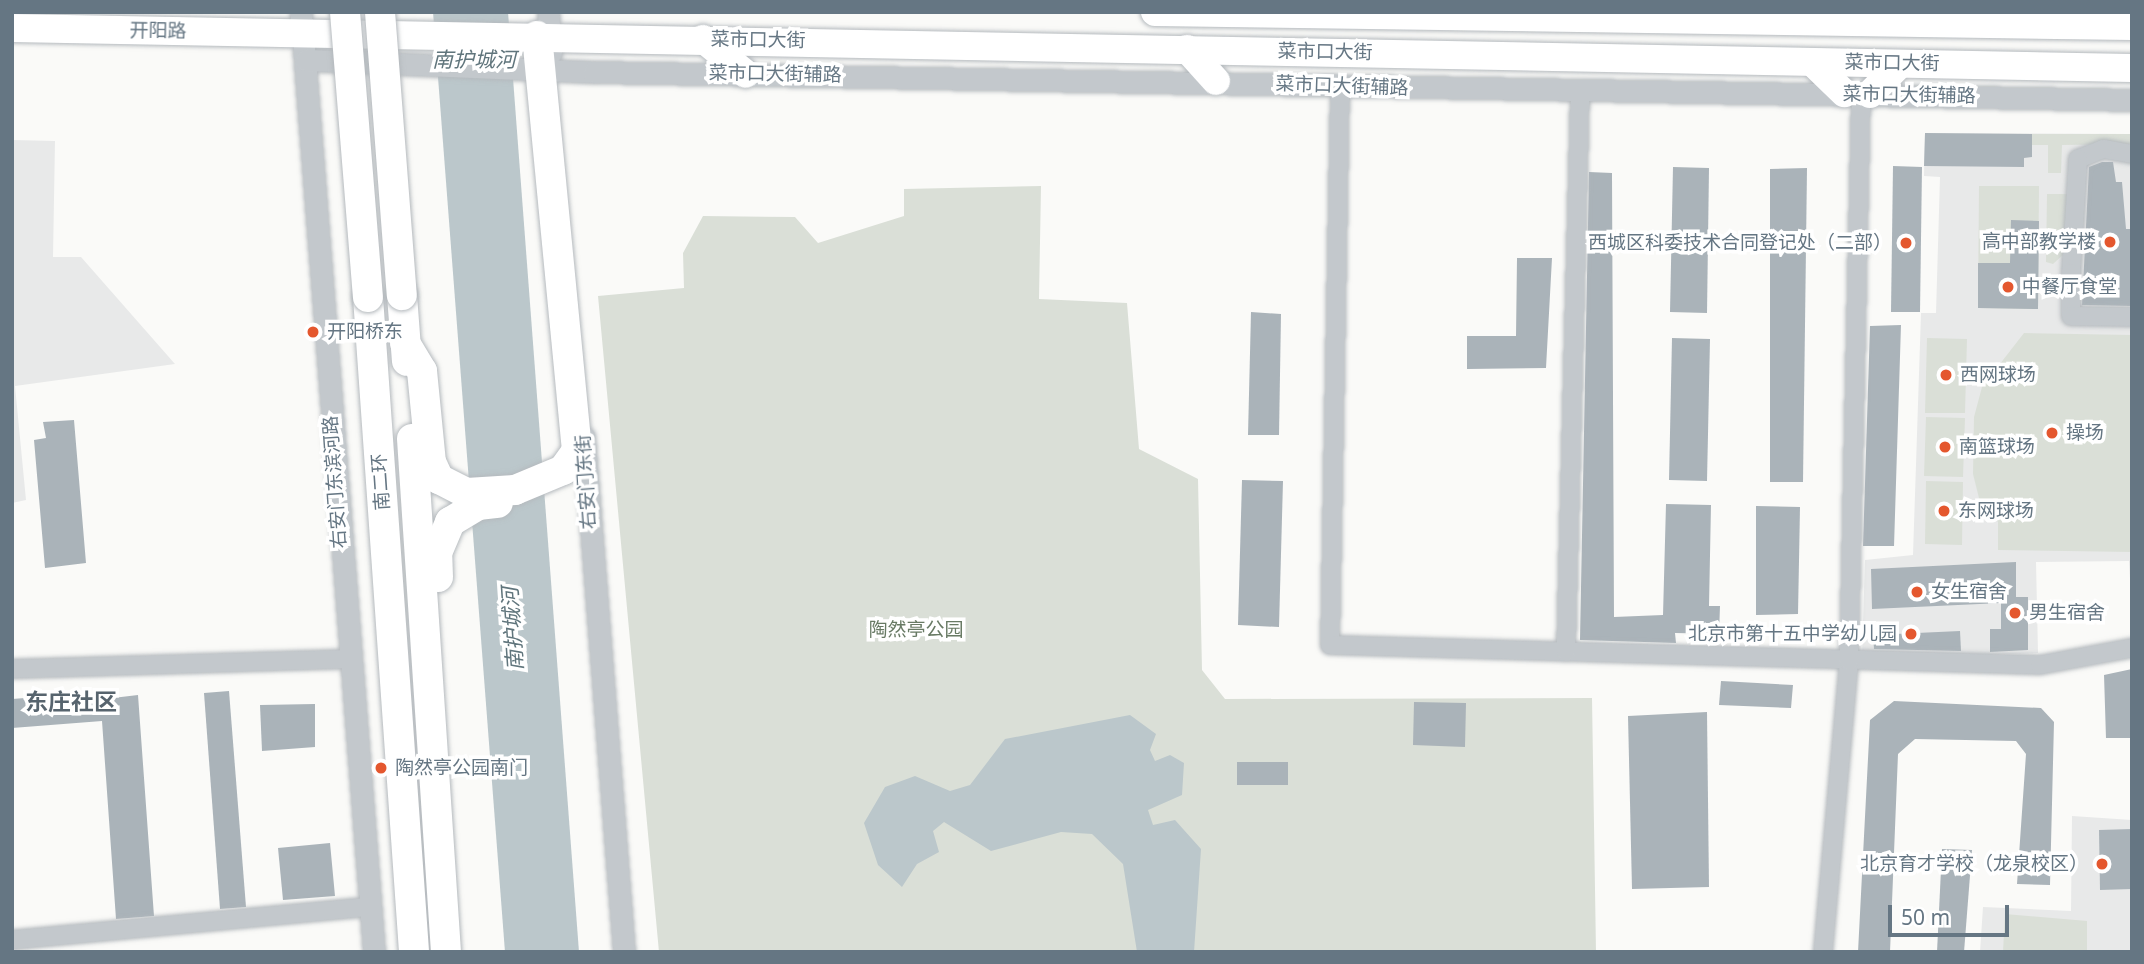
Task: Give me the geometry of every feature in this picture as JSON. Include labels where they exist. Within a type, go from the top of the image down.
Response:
[{"type":"highway","name":"南二环","points":[[345,12],[414,952]]},
{"type":"highway","name":"南二环","points":[[388,23],[402,295],[432,709],[446,952]]},
{"type":"highway","points":[[538,30],[537,67],[577,451],[558,484]]},
{"type":"highway","points":[[405,343],[422,371],[431,462],[454,503],[437,553],[443,659],[432,709]]},
{"type":"highway","points":[[454,503],[478,505],[558,484],[587,471]]},
{"type":"main road","name":"菜市口大街","points":[[1155,12],[1907,18],[2132,26]]},
{"type":"main road","name":"菜市口大街","points":[[388,23],[703,39],[2132,68]]},
{"type":"main road","name":"开阳路","points":[[12,28],[303,36],[388,23]]},
{"type":"main road","points":[[703,39],[746,74]]},
{"type":"main road","points":[[1187,49],[1216,80]]},
{"type":"main road","points":[[1812,62],[1858,94],[1900,64]]},
{"type":"street","name":"菜市口大街辅路","points":[[303,36],[399,63],[746,74],[1216,80],[1340,86],[2132,100]]},
{"type":"street","name":"右安门东滨河路","points":[[303,36],[349,659],[374,952]]},
{"type":"street","name":"右安门东街","points":[[537,67],[587,471],[624,952]]},
{"type":"street","points":[[1340,86],[1330,645],[2040,665],[2132,648]]},
{"type":"street","points":[[1566,652],[1580,90]]},
{"type":"street","points":[[1823,952],[1849,661],[1858,94]]},
{"type":"street","points":[[2132,154],[2103,149],[2078,159],[2071,273],[2071,316],[2132,317]]},
{"type":"street","points":[[12,669],[349,659]]},
{"type":"street","points":[[12,940],[371,907]]},
{"type":"shaded area","points":[[1925,133],[2132,134],[2132,615],[2129,561],[2036,562],[2038,653],[1862,659],[1865,560],[1913,555],[1921,313],[1936,313],[1940,177],[1924,176]]},
{"type":"shaded area","points":[[12,140],[55,141],[53,257],[81,257],[175,364],[15,386],[26,500],[12,503]]},
{"type":"shaded area","name":"北京育才学校（龙泉校区）","points":[[2072,816],[2132,820],[2132,952],[1980,952],[1983,907],[2071,911]]},
{"type":"green space","points":[[2032,134],[2132,134],[2132,144],[2062,145],[2061,173],[2048,173],[2048,145],[2032,145]]},
{"type":"green space","name":"陶然亭公园","points":[[1041,186],[1039,299],[1127,303],[1139,449],[1198,479],[1202,670],[1225,699],[1592,698],[1596,952],[659,952],[598,296],[684,288],[683,253],[703,216],[795,217],[818,243],[904,216],[904,189]]},
{"type":"green space","points":[[1979,186],[2039,186],[2038,309],[1978,308]]},
{"type":"green space","points":[[2047,194],[2069,194],[2065,253],[2053,264],[2046,262]]},
{"type":"green space","name":"操场","points":[[2024,333],[2132,335],[2132,552],[1998,550],[1998,522],[1979,498],[1973,474],[1974,417],[1982,387]]},
{"type":"green space","name":"西网球场","points":[[1927,338],[1967,339],[1965,413],[1925,413]]},
{"type":"green space","name":"南篮球场","points":[[1926,417],[1965,418],[1963,477],[1924,476]]},
{"type":"green space","name":"东网球场","points":[[1926,481],[1963,482],[1962,545],[1925,544]]},
{"type":"green space","points":[[2005,914],[2087,921],[2087,952],[2003,952]]},
{"type":"water","name":"南护城河","points":[[433,12],[508,12],[579,952],[505,952]]},
{"type":"water","points":[[1130,715],[1156,734],[1150,750],[1155,761],[1170,755],[1184,763],[1182,795],[1148,810],[1153,825],[1175,820],[1201,849],[1194,952],[1137,952],[1123,864],[1092,834],[1061,832],[991,851],[944,822],[933,831],[939,852],[917,864],[902,887],[878,865],[864,823],[885,787],[915,776],[950,791],[970,785],[1005,739]]},
{"type":"building","points":[[1925,133],[2032,134],[2032,157],[2024,158],[2024,167],[1924,166]]},
{"type":"building","name":"高中部教学楼","points":[[2102,162],[2113,162],[2116,182],[2122,182],[2126,229],[2132,229],[2132,306],[2082,305],[2089,167]]},
{"type":"building","name":"西城区科委技术合同登记处（二部）","points":[[1893,166],[1922,167],[1920,312],[1891,312]]},
{"type":"building","points":[[1673,167],[1709,168],[1707,313],[1670,312]]},
{"type":"building","points":[[1807,168],[1803,482],[1770,482],[1770,169]]},
{"type":"building","points":[[1589,172],[1612,173],[1614,617],[1663,615],[1666,504],[1711,505],[1709,606],[1720,606],[1719,634],[1675,633],[1676,643],[1580,640]]},
{"type":"building","name":"中餐厅食堂","points":[[2011,220],[2039,221],[2038,309],[1978,308],[1978,263],[2010,263]]},
{"type":"building","points":[[1517,258],[1552,258],[1546,368],[1467,369],[1467,336],[1516,336]]},
{"type":"building","points":[[1251,312],[1281,314],[1279,435],[1248,435]]},
{"type":"building","points":[[1901,325],[1894,546],[1863,546],[1870,326]]},
{"type":"building","points":[[1672,338],[1710,339],[1707,481],[1669,480]]},
{"type":"building","points":[[74,420],[86,563],[45,568],[34,440],[46,438],[43,422]]},
{"type":"building","points":[[1242,480],[1283,481],[1279,627],[1238,625]]},
{"type":"building","points":[[1756,506],[1800,507],[1798,614],[1756,615]]},
{"type":"building","points":[[2016,562],[2016,597],[2028,597],[2028,650],[1990,652],[1990,629],[2001,629],[2001,603],[1872,609],[1871,569]]},
{"type":"building","points":[[1960,631],[1961,651],[1874,649],[1873,635]]},
{"type":"building","points":[[2132,669],[2132,738],[2106,738],[2104,675]]},
{"type":"building","points":[[1721,681],[1793,685],[1791,708],[1719,705]]},
{"type":"building","points":[[229,691],[246,907],[220,909],[204,693]]},
{"type":"building","points":[[78,694],[79,702],[138,695],[154,916],[116,919],[102,721],[12,728],[12,699]]},
{"type":"building","points":[[1894,701],[2041,708],[2054,722],[2050,885],[2017,884],[2026,754],[2016,741],[1915,739],[1898,754],[1890,952],[1858,952],[1870,720]]},
{"type":"building","points":[[1414,702],[1466,703],[1465,747],[1413,745]]},
{"type":"building","points":[[315,704],[315,747],[262,751],[260,705]]},
{"type":"building","points":[[1707,712],[1709,887],[1632,889],[1628,716]]},
{"type":"building","points":[[1237,762],[1288,762],[1288,785],[1237,785]]},
{"type":"building","points":[[2132,829],[2132,889],[2100,890],[2099,830]]},
{"type":"building","points":[[330,843],[335,896],[283,900],[278,848]]},
{"type":"building","points":[[1942,849],[1972,850],[1964,952],[1937,952]]},
{"type":"place","name":"高中部教学楼","points":[[2110,242]]},
{"type":"place","name":"西城区科委技术合同登记处（二部）","points":[[1906,243]]},
{"type":"place","name":"中餐厅食堂","points":[[2008,287]]},
{"type":"place","name":"开阳桥东","points":[[313,332]]},
{"type":"place","name":"西网球场","points":[[1946,375]]},
{"type":"place","name":"操场","points":[[2052,433]]},
{"type":"place","name":"南篮球场","points":[[1945,447]]},
{"type":"place","name":"东网球场","points":[[1944,511]]},
{"type":"place","name":"女生宿舍","points":[[1917,592]]},
{"type":"place","name":"男生宿舍","points":[[2015,613]]},
{"type":"place","name":"北京市第十五中学幼儿园","points":[[1911,634]]},
{"type":"place","name":"陶然亭公园南门","points":[[381,768]]},
{"type":"place","name":"北京育才学校（龙泉校区）","points":[[2102,864]]},
{"type":"district","name":"东庄社区","points":[[71,701]]}]
